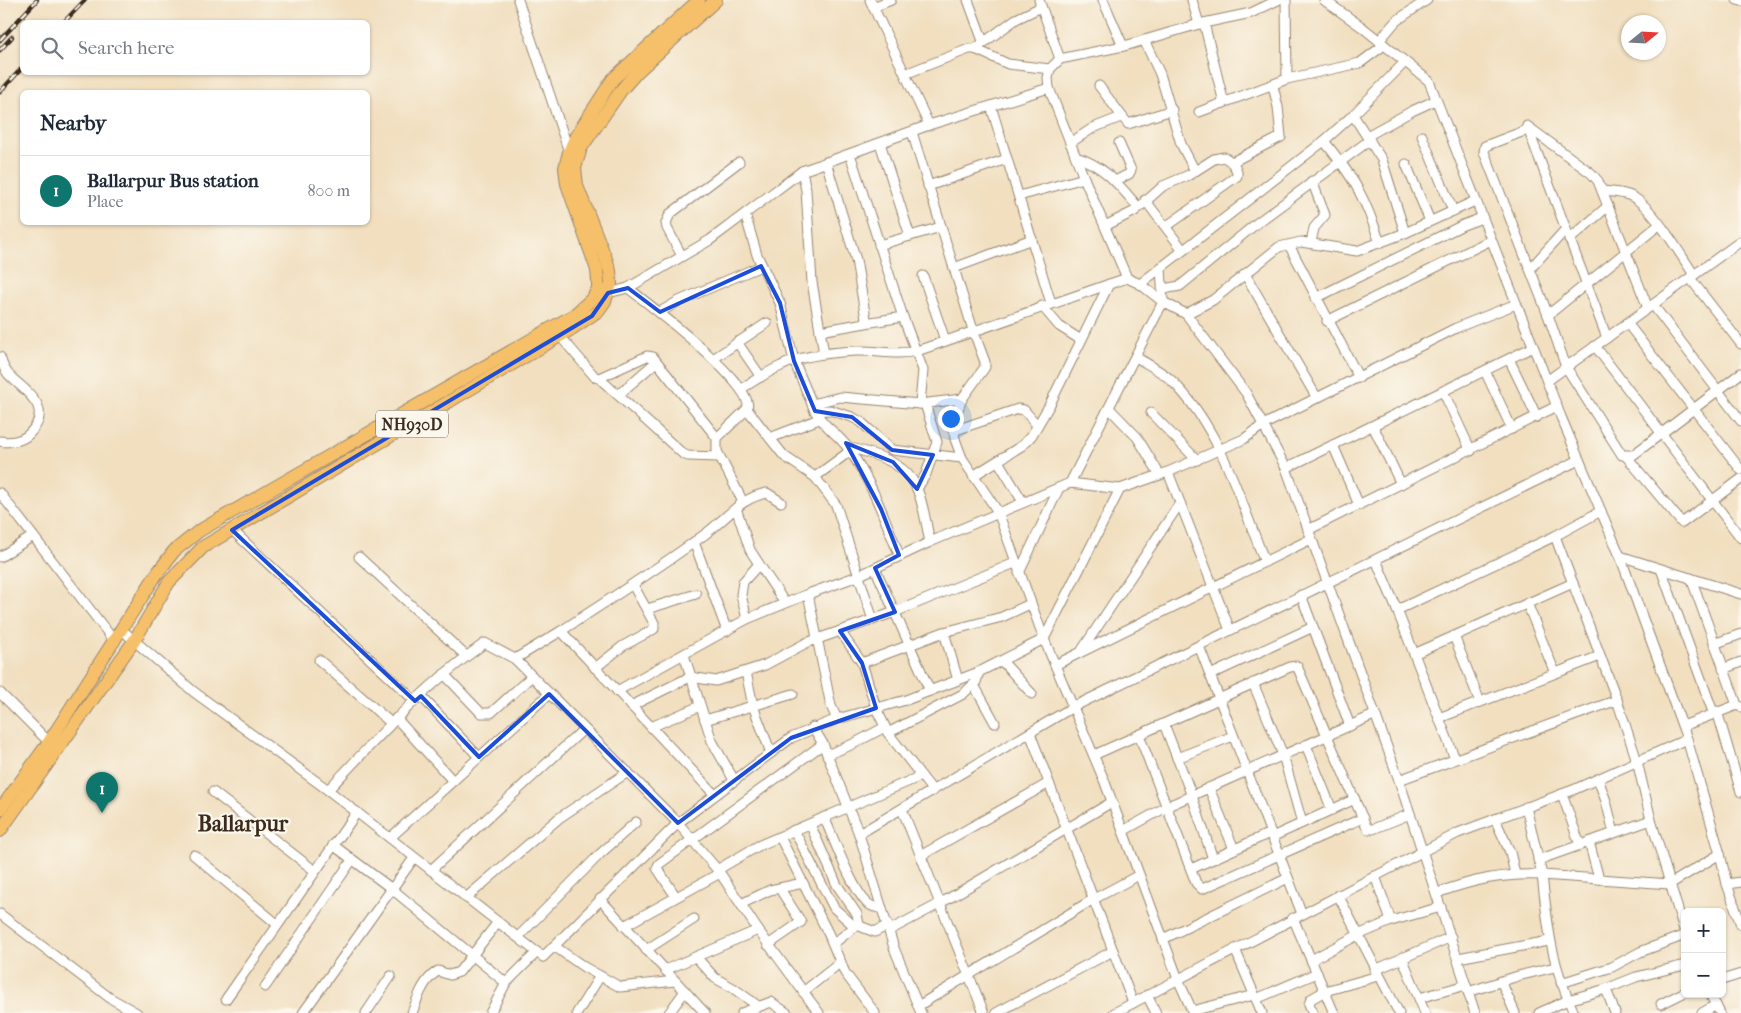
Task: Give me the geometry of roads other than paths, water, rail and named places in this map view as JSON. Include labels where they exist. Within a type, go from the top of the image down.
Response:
[{"type":"highway","points":[[603,291],[567,184],[565,168],[569,152],[576,136],[613,79],[699,0]]},
{"type":"highway","points":[[603,291],[610,271],[577,186],[576,168],[578,157],[622,89],[638,71],[716,0]]},
{"type":"highway","name":"NH930D","points":[[0,831],[38,769],[134,641],[169,582],[204,547],[592,316],[602,305],[603,291]]},
{"type":"highway","name":"NH930D","points":[[0,810],[38,769],[49,742],[115,642],[156,575],[174,551],[199,531],[574,315],[603,291]]},
{"type":"street","points":[[518,0],[569,152]]},
{"type":"street","points":[[891,0],[871,4],[930,126]]},
{"type":"street","points":[[968,0],[983,41]]},
{"type":"street","points":[[1103,0],[1122,46]]},
{"type":"street","points":[[1192,0],[1201,23],[1224,103]]},
{"type":"street","points":[[1278,0],[1251,13],[1201,23],[1122,46],[1060,59],[1050,69],[1048,78],[1049,88],[1084,178],[1127,278],[1140,284],[1163,302],[1186,314],[1246,393],[1286,468],[1374,716],[1399,780],[1458,958],[1474,1013]]},
{"type":"street","points":[[1286,0],[1287,79]]},
{"type":"street","points":[[1324,0],[1336,3],[1429,80],[1533,348],[1620,556],[1688,738],[1727,884],[1741,925]]},
{"type":"street","points":[[1199,112],[1273,86],[1287,79],[1360,63],[1382,43],[1396,21],[1427,0]]},
{"type":"street","points":[[1737,0],[1741,1]]},
{"type":"street","points":[[975,49],[983,41],[1040,3],[1060,59]]},
{"type":"street","points":[[1144,40],[1160,74],[1181,144],[1195,171]]},
{"type":"street","points":[[905,74],[961,50],[975,49],[1008,64],[1050,69]]},
{"type":"street","points":[[1140,284],[1324,141],[1406,62]]},
{"type":"street","points":[[1099,86],[1121,117],[1130,124],[1172,110]]},
{"type":"street","points":[[1232,162],[1281,137],[1278,107],[1273,86]]},
{"type":"street","points":[[603,291],[628,288],[710,240],[802,171],[912,132],[1049,88]]},
{"type":"street","points":[[1163,289],[1180,286],[1369,138],[1412,110],[1436,100]]},
{"type":"street","points":[[991,106],[1032,238],[1047,304],[1059,326],[1081,340]]},
{"type":"street","points":[[1353,115],[1382,160],[1405,233]]},
{"type":"street","points":[[1070,143],[1093,128],[1121,117]]},
{"type":"street","points":[[1607,338],[1527,130],[1526,127],[1528,126],[1591,173],[1602,191],[1650,307],[1741,421]]},
{"type":"street","points":[[1527,130],[1488,144],[1484,148],[1484,152],[1548,315],[1566,367],[1622,455],[1626,456],[1680,522],[1741,479]]},
{"type":"street","points":[[912,132],[973,330],[985,362],[985,367],[962,398],[953,422],[953,431],[962,458],[998,512],[1030,604],[1094,756],[1178,978],[1193,1012],[1255,997],[1317,973]]},
{"type":"street","points":[[1422,136],[1453,211]]},
{"type":"street","points":[[1324,141],[1357,184],[1367,205],[1380,243]]},
{"type":"street","points":[[880,143],[910,236]]},
{"type":"street","points":[[1115,181],[1129,174],[1131,170],[1119,143]]},
{"type":"street","points":[[850,154],[903,317],[924,374],[922,404],[937,442],[926,474],[917,489]]},
{"type":"street","points":[[1105,226],[1135,211],[1163,186],[1220,157],[1232,162],[1237,170],[1236,176],[1167,226]]},
{"type":"street","points":[[1076,158],[1096,164],[1115,181],[1138,207]]},
{"type":"street","points":[[928,186],[1007,159]]},
{"type":"street","points":[[682,256],[667,228],[667,218],[739,162]]},
{"type":"street","points":[[826,162],[856,260],[864,299],[865,323]]},
{"type":"street","points":[[1406,164],[1430,222]]},
{"type":"street","points":[[802,171],[806,190],[810,273],[824,354]]},
{"type":"street","points":[[1018,196],[1084,178]]},
{"type":"street","points":[[1311,243],[1314,228],[1325,215],[1312,181]]},
{"type":"street","points":[[1602,191],[1623,193],[1635,198],[1659,225],[1692,276],[1741,344]]},
{"type":"street","points":[[1146,200],[1183,250]]},
{"type":"street","points":[[1186,314],[1213,300],[1279,247],[1301,242],[1357,250],[1405,233],[1475,201]]},
{"type":"street","points":[[1569,240],[1608,206]]},
{"type":"street","points":[[745,214],[761,266],[780,303],[794,361],[815,411],[849,449],[881,509],[899,555]]},
{"type":"street","points":[[1316,298],[1463,225],[1482,218]]},
{"type":"street","points":[[1548,315],[1659,225]]},
{"type":"street","points":[[879,245],[941,227]]},
{"type":"street","points":[[1530,268],[1566,230]]},
{"type":"street","points":[[954,268],[1032,238]]},
{"type":"street","points":[[1327,321],[1491,240]]},
{"type":"street","points":[[1547,381],[1741,241]]},
{"type":"street","points":[[1289,245],[1327,321],[1359,378]]},
{"type":"street","points":[[660,312],[679,301],[761,266]]},
{"type":"street","points":[[1070,483],[1163,302],[1161,267]]},
{"type":"street","points":[[1245,274],[1317,398]]},
{"type":"street","points":[[923,276],[945,340]]},
{"type":"street","points":[[741,389],[794,361],[824,354],[858,351],[890,354],[917,351],[1047,304],[1127,278]]},
{"type":"street","points":[[973,476],[1023,445],[1037,426],[1109,284]]},
{"type":"street","points":[[628,288],[660,312],[713,360],[748,399],[747,409],[717,438],[716,451],[740,505],[750,550],[785,603]]},
{"type":"street","points":[[617,691],[684,656],[747,619],[858,576],[899,555],[1070,483],[1120,489],[1197,460],[1244,439],[1263,426],[1456,328],[1516,304]]},
{"type":"street","points":[[820,331],[903,317]]},
{"type":"street","points":[[713,360],[767,323]]},
{"type":"street","points":[[1627,324],[1741,470]]},
{"type":"street","points":[[560,336],[595,377],[599,378],[683,454],[688,456],[719,457]]},
{"type":"street","points":[[737,342],[761,377]]},
{"type":"street","points":[[1595,346],[1741,538]]},
{"type":"street","points":[[1286,468],[1533,348]]},
{"type":"street","points":[[599,378],[648,356],[653,358],[717,438]]},
{"type":"street","points":[[0,357],[11,377],[32,394],[38,409],[36,425],[25,437],[15,441],[0,442]]},
{"type":"street","points":[[1136,357],[1169,378],[1202,417],[1219,450],[1265,562]]},
{"type":"street","points":[[1509,359],[1537,417]]},
{"type":"street","points":[[618,395],[656,362]]},
{"type":"street","points":[[1485,371],[1512,429]]},
{"type":"street","points":[[1626,456],[1633,455],[1741,373]]},
{"type":"street","points":[[1443,391],[1471,451]]},
{"type":"street","points":[[770,438],[840,396],[922,404],[962,398]]},
{"type":"street","points":[[1308,530],[1471,451],[1557,406]]},
{"type":"street","points":[[1109,408],[1137,437],[1164,474],[1180,503],[1230,630]]},
{"type":"street","points":[[747,409],[784,456],[815,477],[836,505],[873,620]]},
{"type":"street","points":[[953,431],[1018,409],[1024,410],[1037,426]]},
{"type":"street","points":[[815,411],[830,410],[852,417],[861,422],[892,450],[962,458]]},
{"type":"street","points":[[1151,412],[1197,460]]},
{"type":"street","points":[[1373,426],[1401,484]]},
{"type":"street","points":[[1333,445],[1359,505]]},
{"type":"street","points":[[815,477],[849,449]]},
{"type":"street","points":[[849,449],[893,462],[905,473],[917,489],[930,542]]},
{"type":"street","points":[[858,834],[1073,707],[1579,460]]},
{"type":"street","points":[[998,461],[1023,502]]},
{"type":"street","points":[[1019,573],[1059,488]]},
{"type":"street","points":[[122,630],[194,692],[328,790],[544,957],[678,823],[791,738],[836,719],[930,691],[979,672],[1044,639],[1120,489]]},
{"type":"street","points":[[0,493],[115,642]]},
{"type":"street","points":[[515,660],[633,585],[694,542],[740,505],[767,493],[781,502]]},
{"type":"street","points":[[1080,652],[1180,503]]},
{"type":"street","points":[[1397,610],[1554,536],[1601,511]]},
{"type":"street","points":[[232,530],[479,757]]},
{"type":"street","points":[[0,557],[33,536]]},
{"type":"street","points":[[1554,536],[1617,700],[1637,761],[1651,820],[1681,921]]},
{"type":"street","points":[[1055,665],[1312,540]]},
{"type":"street","points":[[694,542],[727,631]]},
{"type":"street","points":[[1620,556],[1741,594]]},
{"type":"street","points":[[359,557],[466,656]]},
{"type":"street","points":[[1376,560],[1455,759]]},
{"type":"street","points":[[631,706],[690,677],[716,681],[746,672],[779,659],[806,642],[818,640],[895,612],[1015,563]]},
{"type":"street","points":[[747,619],[741,595],[743,582],[759,564]]},
{"type":"street","points":[[875,568],[930,691]]},
{"type":"street","points":[[1661,569],[1715,712],[1741,792]]},
{"type":"street","points":[[1683,726],[1715,712],[1739,706],[1723,669],[1691,578]]},
{"type":"street","points":[[1414,654],[1573,583]]},
{"type":"street","points":[[595,668],[623,646],[654,628],[654,623],[633,585]]},
{"type":"street","points":[[647,610],[696,594]]},
{"type":"street","points":[[808,594],[831,706],[836,719]]},
{"type":"street","points":[[1301,595],[1350,726]]},
{"type":"street","points":[[1527,603],[1555,673]]},
{"type":"street","points":[[862,663],[944,632],[995,619],[1030,604]]},
{"type":"street","points":[[1210,675],[1313,627]]},
{"type":"street","points":[[560,631],[715,795]]},
{"type":"street","points":[[840,631],[862,663],[876,708],[886,730],[933,791]]},
{"type":"street","points":[[944,632],[958,680]]},
{"type":"street","points":[[1714,644],[1741,634]]},
{"type":"street","points":[[1454,636],[1480,702]]},
{"type":"street","points":[[328,790],[394,720],[444,674],[485,642],[515,660],[678,823],[719,871],[768,945],[819,1013]]},
{"type":"street","points":[[1199,646],[1288,878],[1297,916],[1311,960],[1334,1013]]},
{"type":"street","points":[[684,656],[700,706],[720,758],[734,780]]},
{"type":"street","points":[[1439,718],[1600,656]]},
{"type":"street","points":[[319,660],[394,720],[453,781]]},
{"type":"street","points":[[1002,660],[1032,694]]},
{"type":"street","points":[[1723,669],[1741,662]]},
{"type":"street","points":[[1094,756],[1296,666],[1366,826],[1370,830],[1410,814]]},
{"type":"street","points":[[746,672],[753,706],[771,753]]},
{"type":"street","points":[[827,755],[963,694],[974,685],[979,672]]},
{"type":"street","points":[[444,674],[481,713],[486,714],[497,708],[532,676]]},
{"type":"street","points":[[1253,684],[1283,755],[1302,823]]},
{"type":"street","points":[[974,685],[996,723]]},
{"type":"street","points":[[1732,691],[1741,688]]},
{"type":"street","points":[[0,693],[49,742]]},
{"type":"street","points":[[390,838],[549,694]]},
{"type":"street","points":[[705,720],[793,694]]},
{"type":"street","points":[[1399,780],[1617,700]]},
{"type":"street","points":[[651,727],[700,706]]},
{"type":"street","points":[[1123,831],[1168,806],[1374,716]]},
{"type":"street","points":[[1164,724],[1192,796],[1213,859]]},
{"type":"street","points":[[813,728],[823,744],[848,807],[889,927],[894,948],[919,1009],[969,974],[1092,900],[1140,876]]},
{"type":"street","points":[[431,870],[584,729]]},
{"type":"street","points":[[1030,733],[1112,951],[1130,1007]]},
{"type":"street","points":[[1139,735],[1198,887],[1206,888],[1363,818]]},
{"type":"street","points":[[1177,758],[1233,736]]},
{"type":"street","points":[[1114,1013],[1130,1007],[1178,978],[1458,832],[1562,794],[1688,738]]},
{"type":"street","points":[[676,897],[657,866],[823,744]]},
{"type":"street","points":[[1306,745],[1332,810]]},
{"type":"street","points":[[466,898],[559,818],[628,772]]},
{"type":"street","points":[[624,926],[780,837],[921,776]]},
{"type":"street","points":[[1598,779],[1614,833]]},
{"type":"street","points":[[922,855],[1049,783]]},
{"type":"street","points":[[1209,788],[1234,849]]},
{"type":"street","points":[[213,792],[315,871]]},
{"type":"street","points":[[1562,794],[1599,879]]},
{"type":"street","points":[[1191,869],[1234,849],[1302,823],[1355,799]]},
{"type":"street","points":[[794,830],[834,908],[857,926],[875,932],[941,903],[1112,802]]},
{"type":"street","points":[[1526,807],[1542,875],[1549,940],[1555,967],[1574,1013]]},
{"type":"street","points":[[902,809],[984,1013]]},
{"type":"street","points":[[226,999],[357,812]]},
{"type":"street","points":[[824,817],[846,867],[866,901],[874,908],[882,908]]},
{"type":"street","points":[[1495,819],[1510,852],[1515,874]]},
{"type":"street","points":[[1538,860],[1651,820]]},
{"type":"street","points":[[518,937],[600,854],[636,822]]},
{"type":"street","points":[[810,824],[837,884],[857,914],[857,926]]},
{"type":"street","points":[[780,837],[850,981],[875,1013]]},
{"type":"street","points":[[333,845],[392,889],[506,983]]},
{"type":"street","points":[[1437,893],[1467,882],[1515,874],[1670,884],[1720,854]]},
{"type":"street","points":[[194,855],[277,924]]},
{"type":"street","points":[[303,1013],[414,858]]},
{"type":"street","points":[[265,986],[352,860]]},
{"type":"street","points":[[1375,876],[1391,921]]},
{"type":"street","points":[[1163,939],[1288,878]]},
{"type":"street","points":[[740,904],[765,892],[803,882]]},
{"type":"street","points":[[1727,884],[1741,882]]},
{"type":"street","points":[[768,945],[801,922],[780,888]]},
{"type":"street","points":[[1338,895],[1376,973],[1399,1013]]},
{"type":"street","points":[[600,899],[705,1013]]},
{"type":"street","points":[[1311,960],[1358,935],[1391,921],[1441,907]]},
{"type":"street","points":[[0,914],[110,998],[137,1013]]},
{"type":"street","points":[[646,950],[694,920]]},
{"type":"street","points":[[412,1013],[420,992],[431,975],[440,970],[456,974],[498,922]]},
{"type":"street","points":[[833,944],[857,926]]},
{"type":"street","points":[[665,970],[758,930]]},
{"type":"street","points":[[1561,983],[1612,967],[1640,952],[1681,936]]},
{"type":"street","points":[[1313,1013],[1309,1001],[1325,991],[1376,973],[1402,958],[1451,937]]},
{"type":"street","points":[[1458,958],[1549,940]]},
{"type":"street","points":[[554,946],[584,967],[620,987],[675,981]]},
{"type":"street","points":[[1235,949],[1262,1013]]},
{"type":"street","points":[[996,1013],[1112,951]]},
{"type":"street","points":[[490,1013],[506,983],[537,952]]},
{"type":"street","points":[[696,958],[715,978],[758,1006]]},
{"type":"street","points":[[1402,958],[1425,1013]]},
{"type":"street","points":[[803,992],[841,962]]},
{"type":"street","points":[[1539,1013],[1568,1000],[1606,989],[1636,977],[1681,966]]},
{"type":"street","points":[[1419,998],[1467,989],[1555,967]]},
{"type":"street","points":[[1726,979],[1741,974]]},
{"type":"street","points":[[366,1013],[391,976]]},
{"type":"street","points":[[577,1013],[600,976]]},
{"type":"street","points":[[1501,981],[1514,1013]]},
{"type":"street","points":[[1606,989],[1615,1013]]},
{"type":"street","points":[[669,1013],[685,991]]},
{"type":"street","points":[[1661,1004],[1681,994]]},
{"type":"street","points":[[1147,995],[1156,1013]]},
{"type":"street","points":[[742,1013],[771,1002],[787,1013]]},
{"type":"street","points":[[1702,1013],[1718,1009]]},
{"type":"railway","points":[[0,40],[37,0]]},
{"type":"railway","points":[[66,20],[85,0]]},
{"type":"railway","points":[[0,50],[12,37]]},
{"type":"railway","points":[[0,92],[20,70]]},
{"type":"place","name":"Ballarpur Bus station","points":[[102,813]]},
{"type":"district","name":"Ballarpur","points":[[243,824]]}]
